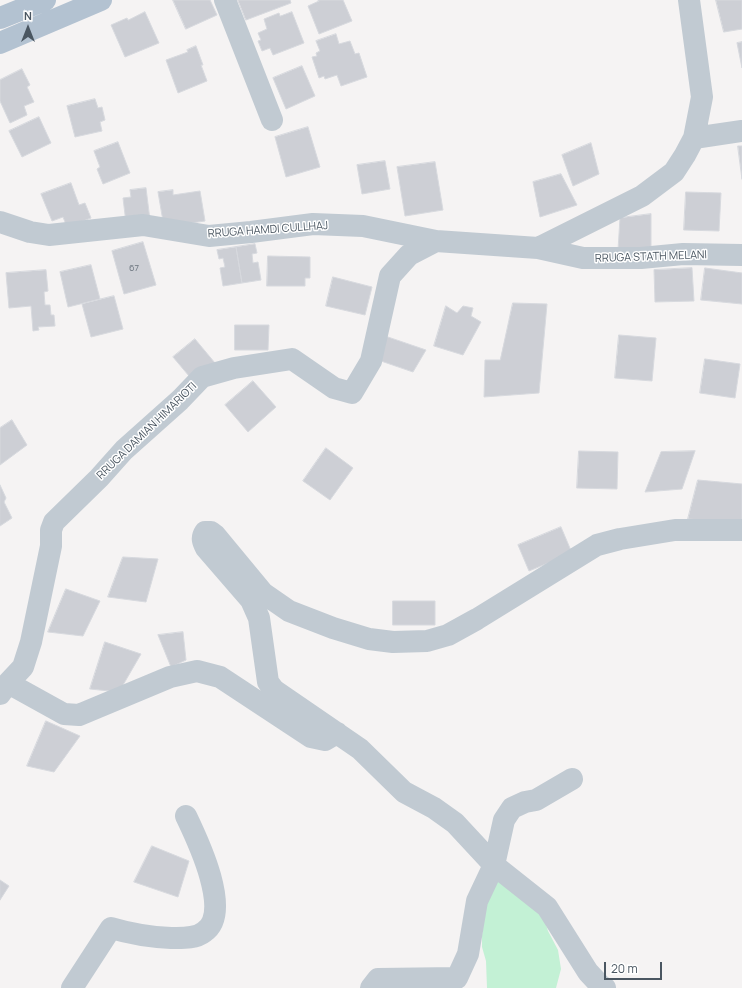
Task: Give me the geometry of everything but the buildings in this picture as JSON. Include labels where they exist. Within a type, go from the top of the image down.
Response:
[{"type":"main road","points":[[0,18],[45,0]]},
{"type":"main road","points":[[0,43],[101,0]]},
{"type":"street","points":[[225,0],[272,120]]},
{"type":"street","points":[[538,248],[642,196],[674,172],[694,138],[702,97],[689,0]]},
{"type":"street","points":[[694,138],[742,131]]},
{"type":"street","name":"RRUGA HAMDI CULLHAJ","points":[[0,222],[30,232],[49,235],[143,225],[209,236],[313,224],[363,226],[436,241],[538,248]]},
{"type":"street","name":"RRUGA DAMIAN HIMARIOTI","points":[[337,733],[325,740],[311,738],[220,677],[197,671],[170,676],[79,715],[64,714],[4,689],[23,667],[31,642],[51,546],[51,530],[54,522],[99,478],[124,450],[180,400],[202,377],[234,368],[292,359],[334,388],[352,393],[371,361],[390,276],[409,255],[436,241]]},
{"type":"street","name":"RRUGA STATH MELANI","points":[[538,248],[583,258],[641,258],[683,254],[742,255]]},
{"type":"street","points":[[605,988],[601,986],[588,972],[547,907],[494,865],[455,823],[434,808],[404,792],[360,749],[274,690],[268,682],[259,618],[251,600],[206,548],[202,539],[203,535],[205,532],[210,532],[215,535],[263,593],[289,611],[333,628],[369,639],[393,642],[426,641],[448,635],[477,619],[597,545],[620,539],[675,530],[742,530]]},
{"type":"street","points":[[371,988],[378,979],[457,978],[468,954],[477,901],[494,865],[504,820],[512,808],[525,802],[536,800],[572,779]]},
{"type":"street","points":[[72,988],[111,928],[127,933],[154,937],[187,938],[204,933],[212,924],[215,900],[206,860],[186,816]]},
{"type":"green space","points":[[498,875],[543,914],[548,931],[558,950],[561,969],[556,988],[487,988],[486,961],[482,947],[482,935],[487,890]]}]
